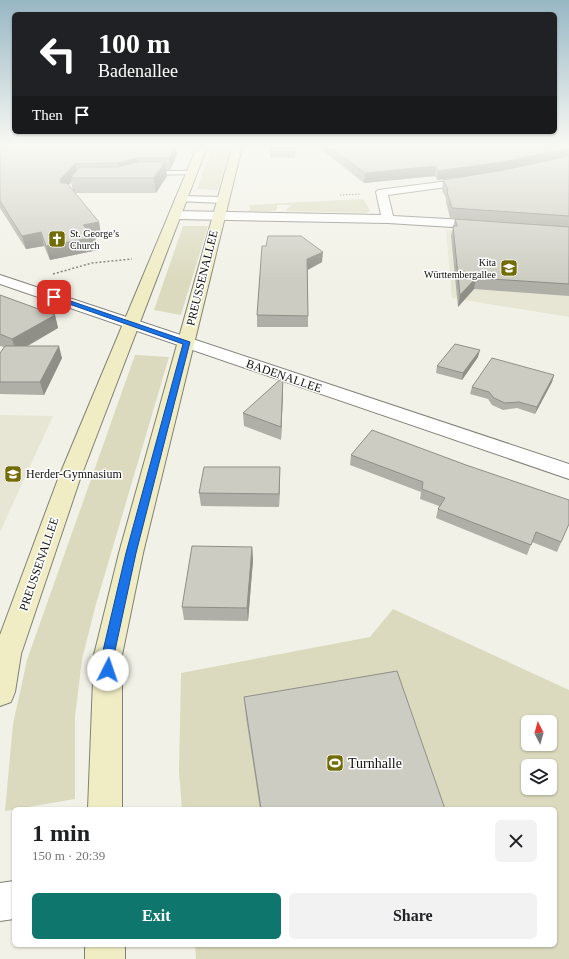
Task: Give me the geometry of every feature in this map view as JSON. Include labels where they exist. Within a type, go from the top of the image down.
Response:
[{"type":"street","name":"PREUSSENALLEE","points":[[0,692],[7,654],[69,479],[184,192]]},
{"type":"street","name":"PREUSSENALLEE","points":[[105,807],[108,655],[131,553],[187,342],[224,192]]},
{"type":"street","points":[[384,192],[382,192],[388,219]]},
{"type":"street","points":[[181,199],[222,200]]},
{"type":"street","name":"PREUSSENALLEE","points":[[175,215],[218,216]]},
{"type":"street","points":[[218,216],[388,219],[499,226]]},
{"type":"street","name":"BADENALLEE","points":[[0,279],[569,472]]},
{"type":"street","points":[[0,902],[12,900]]},
{"type":"street","points":[[105,947],[105,959]]},
{"type":"path","points":[[49,275],[83,264],[106,260],[138,260]]},
{"type":"shaded area","points":[[359,199],[364,200],[370,211],[366,213],[287,211],[286,210],[292,205],[277,205],[277,209],[275,211],[249,211],[250,205]]},
{"type":"shaded area","points":[[183,226],[208,226],[181,315],[154,310]]},
{"type":"shaded area","name":"Kita Württembergallee","points":[[446,230],[569,239],[569,317],[452,298]]},
{"type":"shaded area","points":[[135,355],[169,357],[96,604],[82,659],[75,717],[75,799],[28,807],[12,807],[12,810],[5,811],[13,724],[27,660]]},
{"type":"shaded area","name":"Herder-Gymnasium","points":[[0,415],[53,416],[0,532]]},
{"type":"shaded area","points":[[393,609],[569,690],[569,959],[196,959],[195,947],[557,947],[557,807],[182,807],[179,772],[181,673],[370,637]]},
{"type":"building","points":[[0,192],[74,192],[99,222],[83,225],[95,237],[46,246],[41,232],[22,236],[0,201]]},
{"type":"building","points":[[447,192],[569,192],[569,216],[452,208]]},
{"type":"building","name":"Kita Württembergallee","points":[[455,219],[569,227],[569,284],[476,278],[460,295],[453,226],[457,226]]},
{"type":"building","points":[[268,236],[301,236],[323,252],[307,259],[308,316],[257,315],[262,246],[266,246]]},
{"type":"building","points":[[0,295],[55,315],[12,339],[0,334]]},
{"type":"building","points":[[455,344],[480,350],[463,373],[437,366]]},
{"type":"building","points":[[5,346],[59,346],[40,382],[0,382],[0,353]]},
{"type":"building","points":[[492,358],[554,375],[537,407],[519,402],[505,403],[494,398],[489,392],[472,387]]},
{"type":"building","points":[[283,377],[281,427],[243,413]]},
{"type":"building","points":[[372,430],[466,465],[569,500],[569,524],[561,542],[536,532],[531,545],[438,509],[445,498],[422,489],[423,482],[351,455]]},
{"type":"building","points":[[204,467],[280,467],[279,494],[199,493]]},
{"type":"building","points":[[192,546],[252,547],[247,608],[182,607]]},
{"type":"building","name":"Turnhalle","points":[[397,671],[444,807],[261,807],[244,697]]},
{"type":"place","name":"St. George’s Church","points":[[57,239]]},
{"type":"place","name":"Kita Württembergallee","points":[[509,268]]},
{"type":"place","name":"Herder-Gymnasium","points":[[13,474]]},
{"type":"place","name":"Turnhalle","points":[[335,763]]},
{"type":"route","points":[[54,297],[130,324],[187,342],[131,553],[108,655],[108,670]]}]
